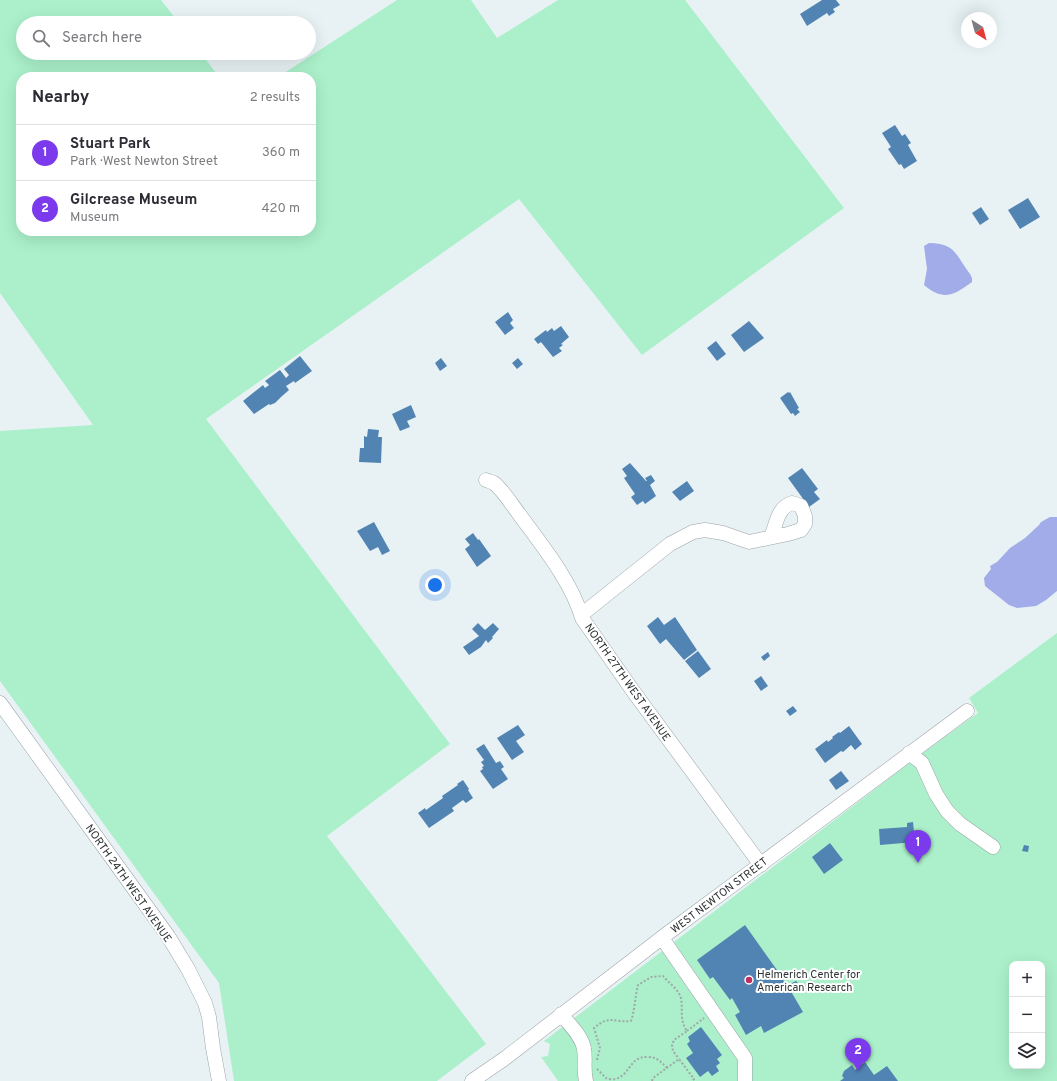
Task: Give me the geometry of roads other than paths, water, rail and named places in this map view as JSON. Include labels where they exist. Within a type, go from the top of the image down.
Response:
[{"type":"street","name":"NORTH 27TH WEST AVENUE","points":[[486,480],[495,484],[543,548],[565,581],[578,605],[582,618],[633,691],[761,865]]},
{"type":"street","points":[[581,614],[663,549],[693,532],[705,530],[723,532],[749,542],[771,537]]},
{"type":"street","name":"NORTH 24TH WEST AVENUE","points":[[0,703],[168,936],[188,969],[205,1003],[209,1017],[219,1081]]},
{"type":"street","name":"WEST NEWTON STREET","points":[[472,1081],[967,711]]},
{"type":"street","points":[[909,753],[922,764],[936,794],[947,811],[960,824],[993,847]]},
{"type":"street","points":[[662,938],[745,1058],[745,1081]]},
{"type":"street","points":[[561,1014],[579,1038],[584,1049],[584,1072],[586,1081]]},
{"type":"water","points":[[929,243],[945,245],[950,248],[958,256],[970,274],[972,282],[959,291],[948,295],[937,293],[924,285],[927,269],[924,246]]},
{"type":"water","points":[[1050,517],[1057,517],[1057,591],[1036,606],[1017,608],[1009,605],[985,586],[984,578],[991,569],[990,566],[997,562],[1010,548],[1025,538],[1041,522]]},
{"type":"place","name":"Stuart Park","points":[[918,863]]},
{"type":"place","name":"Helmerich Center for American Research","points":[[749,980]]},
{"type":"place","name":"Gilcrease Museum","points":[[858,1071]]}]
